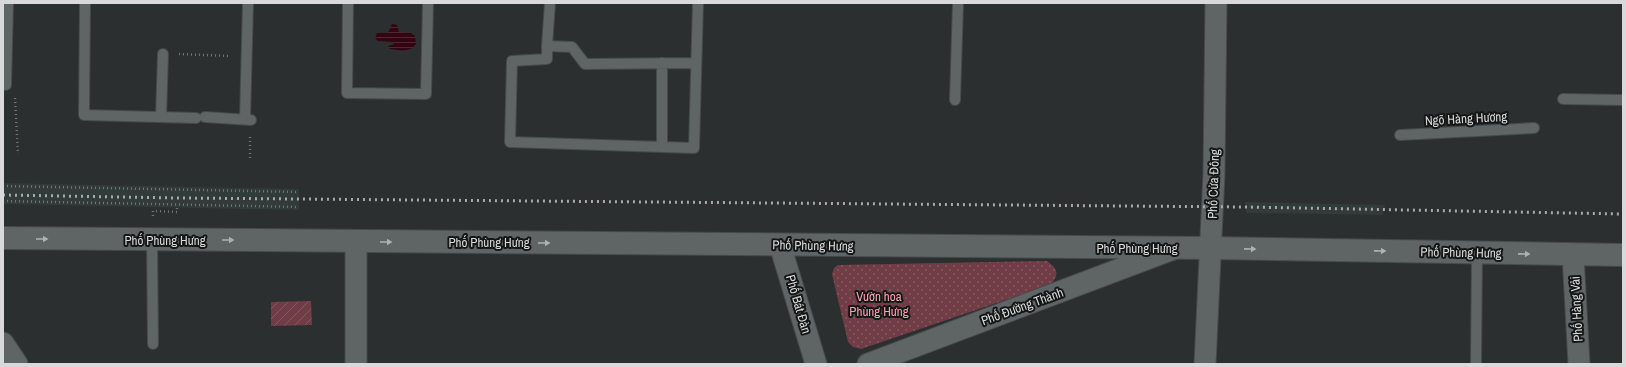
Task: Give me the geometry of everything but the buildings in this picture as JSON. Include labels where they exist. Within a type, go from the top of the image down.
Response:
[{"type":"street","name":"Phố Cửa Đông","points":[[1205,364],[1211,248],[1216,3]]},
{"type":"street","name":"Phố Phùng Hưng","points":[[3,238],[1211,248],[1623,255]]},
{"type":"street","points":[[356,242],[356,364]]},
{"type":"street","name":"Phố Bát Đàn","points":[[780,245],[816,364]]},
{"type":"street","name":"Phố Đường Thành","points":[[871,363],[1176,248]]},
{"type":"street","name":"Phố Hàng Vải","points":[[1573,254],[1579,364]]},
{"type":"street","points":[[3,343],[17,364]]},
{"type":"lane","points":[[6,85],[8,3]]},
{"type":"lane","points":[[85,3],[84,115],[248,119],[246,56],[248,3]]},
{"type":"lane","points":[[348,3],[347,93],[426,94],[428,3]]},
{"type":"lane","points":[[550,3],[547,59],[512,61],[510,142],[694,148],[698,3]]},
{"type":"lane","points":[[955,100],[958,3]]},
{"type":"lane","points":[[547,46],[572,47],[585,64],[696,63]]},
{"type":"lane","points":[[161,117],[163,54]]},
{"type":"lane","points":[[662,63],[662,147]]},
{"type":"lane","points":[[1563,99],[1623,100]]},
{"type":"lane","name":"Ngõ Hàng Hương","points":[[1400,135],[1534,128]]},
{"type":"lane","points":[[152,240],[153,344]]},
{"type":"lane","points":[[1476,364],[1477,253]]},
{"type":"path","points":[[163,54],[246,56]]},
{"type":"path","points":[[6,85],[15,85],[18,154]]},
{"type":"path","points":[[248,119],[250,158]]},
{"type":"path","points":[[3,186],[299,192]]},
{"type":"path","points":[[3,201],[177,206],[299,207]]},
{"type":"path","points":[[153,216],[153,211],[177,212],[177,206]]},
{"type":"shaded area","points":[[392,24],[397,25],[399,32],[411,33],[415,36],[416,44],[414,47],[408,50],[390,49],[388,46],[394,44],[394,42],[378,41],[375,38],[377,33],[388,33]]},
{"type":"shaded area","points":[[3,183],[299,189],[299,210],[3,204]]},
{"type":"shaded area","points":[[1245,202],[1385,205],[1383,215],[1246,213]]},
{"type":"green space","name":"Vườn hoa Phùng Hưng","points":[[1047,261],[1054,267],[1056,272],[1055,278],[1050,285],[861,349],[853,347],[848,342],[832,274],[834,268],[838,265]]},
{"type":"green space","points":[[311,301],[312,325],[271,326],[271,302]]},
{"type":"railway","points":[[3,195],[178,198],[1246,207],[1623,214]]}]
